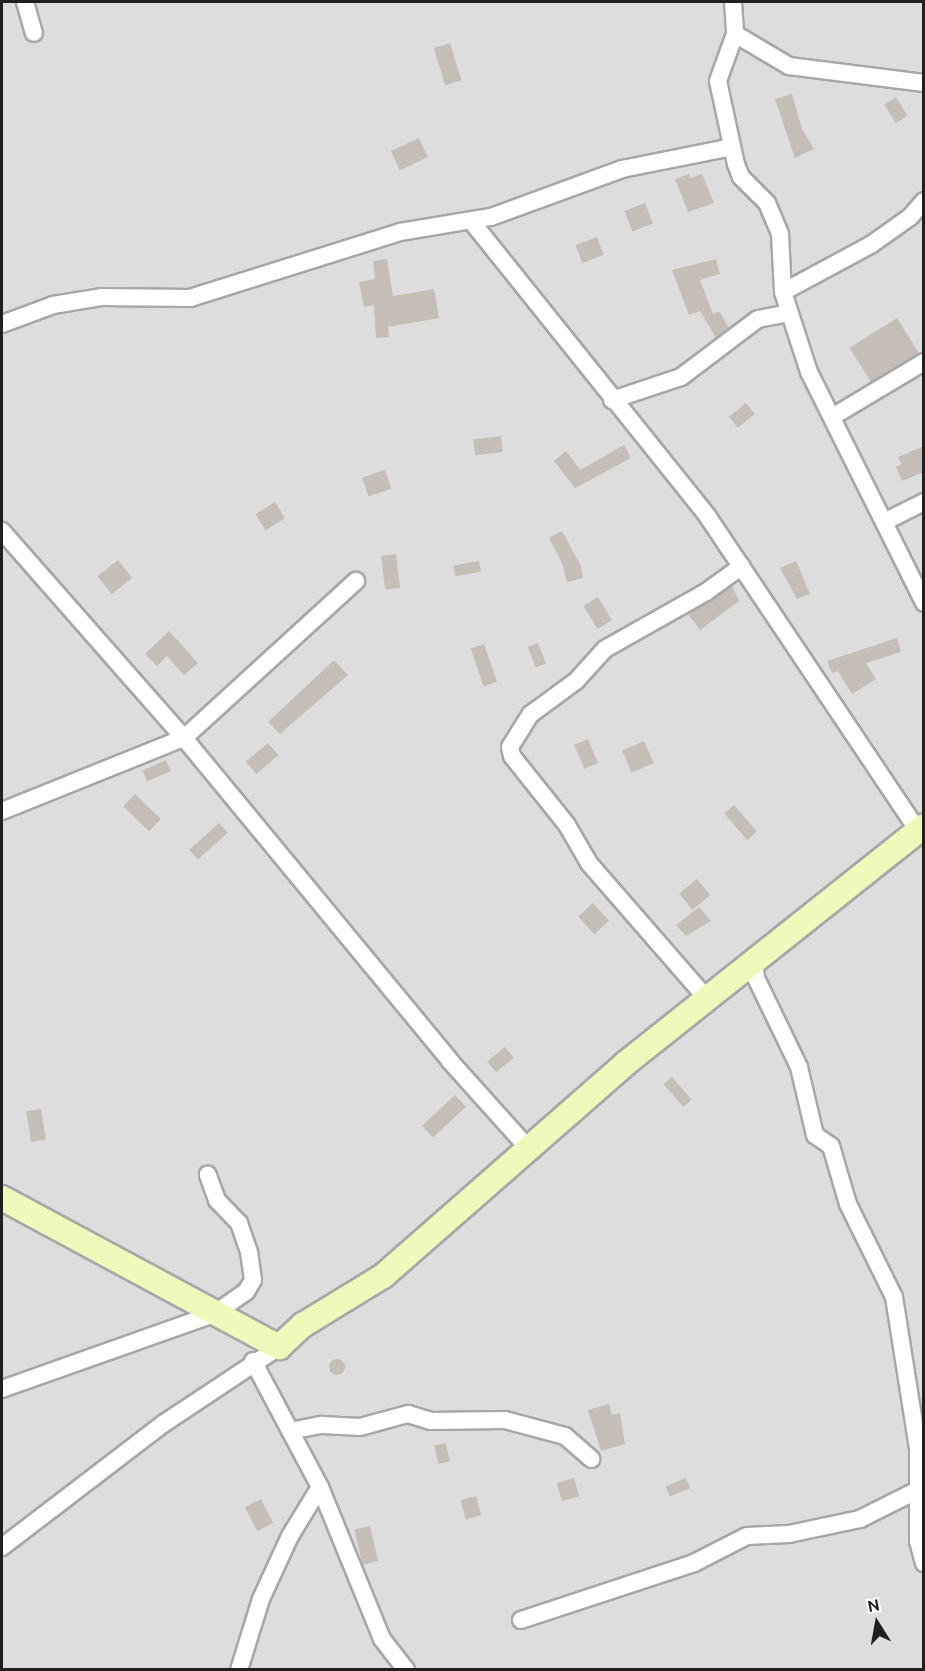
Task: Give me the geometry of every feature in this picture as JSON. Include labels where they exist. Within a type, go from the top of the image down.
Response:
[{"type":"street","points":[[25,2],[34,33]]},
{"type":"street","points":[[733,2],[735,34],[718,81],[741,177],[767,203],[780,234],[783,292],[809,372],[924,603]]},
{"type":"street","points":[[735,34],[789,66],[924,82]]},
{"type":"street","points":[[2,324],[53,305],[102,297],[190,298],[400,232],[472,222],[622,169],[732,147]]},
{"type":"street","points":[[783,292],[872,244],[910,217],[924,201]]},
{"type":"street","points":[[2,1547],[253,1361],[279,1347],[303,1325],[383,1276],[625,1064],[921,828],[708,517],[472,222]]},
{"type":"street","points":[[612,399],[681,377],[758,319],[788,313]]},
{"type":"street","points":[[832,417],[924,362]]},
{"type":"street","points":[[884,522],[924,502]]},
{"type":"street","points":[[2,531],[184,738],[450,1061],[529,1149]]},
{"type":"street","points":[[708,1000],[589,863],[567,825],[512,756],[510,747],[531,714],[576,681],[605,649],[706,591],[742,566]]},
{"type":"street","points":[[2,811],[184,738],[356,581]]},
{"type":"street","points":[[754,963],[756,978],[799,1067],[815,1135],[831,1146],[848,1204],[894,1297],[921,1451],[918,1541],[924,1563]]},
{"type":"street","points":[[2,1389],[214,1314],[246,1292],[253,1280],[253,1267],[239,1223],[217,1200],[208,1175]]},
{"type":"street","points":[[2,1198],[279,1347]]},
{"type":"street","points":[[253,1361],[320,1487],[382,1640],[406,1670]]},
{"type":"street","points":[[290,1431],[322,1425],[360,1427],[408,1414],[431,1421],[506,1420],[565,1436],[591,1459]]},
{"type":"street","points":[[239,1670],[261,1599],[290,1536],[320,1487]]},
{"type":"street","points":[[521,1620],[694,1563],[747,1536],[789,1534],[860,1519],[921,1488]]},
{"type":"shaded area","points":[[2,2],[923,2],[923,1669],[2,1669]]},
{"type":"building","points":[[450,43],[461,80],[445,85],[434,48]]},
{"type":"building","points":[[792,94],[802,129],[814,149],[795,158],[775,99]]},
{"type":"building","points":[[896,97],[908,116],[896,123],[884,104]]},
{"type":"building","points":[[419,138],[428,157],[400,170],[391,151]]},
{"type":"building","points":[[689,174],[691,178],[702,174],[714,203],[688,212],[675,179]]},
{"type":"building","points":[[645,203],[653,224],[632,231],[624,211]]},
{"type":"building","points":[[597,237],[604,255],[582,263],[576,245]]},
{"type":"building","points":[[387,259],[393,296],[434,289],[439,318],[388,327],[389,337],[376,338],[374,305],[364,307],[359,282],[375,279],[373,261]]},
{"type":"building","points":[[716,259],[720,274],[700,280],[713,314],[719,311],[729,328],[716,338],[700,311],[689,315],[672,270]]},
{"type":"building","points":[[897,318],[919,353],[871,382],[850,348]]},
{"type":"building","points":[[746,403],[755,414],[738,428],[729,417]]},
{"type":"building","points":[[501,436],[503,452],[475,455],[473,439]]},
{"type":"building","points":[[624,445],[631,458],[575,488],[554,461],[566,451],[580,470]]},
{"type":"building","points":[[924,446],[924,472],[902,481],[896,467],[901,464],[898,457]]},
{"type":"building","points":[[385,470],[391,489],[368,496],[362,477]]},
{"type":"building","points":[[275,502],[285,518],[266,530],[255,514]]},
{"type":"building","points":[[562,531],[581,566],[583,578],[567,582],[562,563],[549,538]]},
{"type":"building","points":[[396,554],[400,588],[385,590],[381,556]]},
{"type":"building","points":[[118,560],[132,578],[112,594],[98,576]]},
{"type":"building","points":[[479,561],[481,572],[455,576],[453,566]]},
{"type":"building","points":[[796,561],[810,594],[797,599],[780,568]]},
{"type":"building","points":[[732,586],[739,601],[700,630],[688,614]]},
{"type":"building","points":[[598,597],[612,620],[597,629],[583,606]]},
{"type":"building","points":[[169,631],[198,663],[184,675],[167,656],[157,666],[145,654]]},
{"type":"building","points":[[897,638],[901,652],[866,663],[876,679],[852,694],[838,671],[832,673],[827,661]]},
{"type":"building","points":[[538,643],[546,664],[536,667],[528,647]]},
{"type":"building","points":[[484,644],[497,682],[484,686],[471,649]]},
{"type":"building","points":[[334,660],[348,675],[280,734],[268,722]]},
{"type":"building","points":[[588,739],[598,763],[584,769],[574,745]]},
{"type":"building","points":[[644,741],[654,763],[632,773],[622,751]]},
{"type":"building","points":[[268,743],[278,755],[256,774],[246,762]]},
{"type":"building","points":[[166,760],[171,771],[147,782],[142,771]]},
{"type":"building","points":[[135,794],[161,819],[149,831],[123,806]]},
{"type":"building","points":[[734,805],[757,831],[747,840],[724,814]]},
{"type":"building","points":[[219,823],[228,833],[198,859],[189,850]]},
{"type":"building","points":[[697,879],[710,895],[692,910],[679,893]]},
{"type":"building","points":[[593,903],[609,921],[594,934],[578,916]]},
{"type":"building","points":[[699,907],[711,921],[686,936],[676,925]]},
{"type":"building","points":[[505,1047],[514,1058],[496,1072],[487,1061]]},
{"type":"building","points":[[672,1077],[692,1100],[683,1107],[664,1084]]},
{"type":"building","points":[[455,1095],[466,1107],[433,1137],[422,1126]]},
{"type":"building","points":[[41,1109],[46,1140],[31,1142],[26,1111]]},
{"type":"building","points":[[337,1359],[345,1367],[337,1375],[329,1367]]},
{"type":"building","points":[[609,1404],[612,1415],[620,1413],[625,1444],[601,1451],[588,1410]]},
{"type":"building","points":[[446,1443],[450,1462],[438,1464],[434,1445]]},
{"type":"building","points":[[574,1478],[579,1496],[562,1501],[557,1483]]},
{"type":"building","points":[[686,1478],[690,1488],[670,1496],[666,1486]]},
{"type":"building","points":[[476,1496],[481,1515],[466,1519],[461,1500]]},
{"type":"building","points":[[261,1499],[273,1523],[257,1531],[245,1507]]},
{"type":"building","points":[[370,1526],[378,1561],[363,1565],[354,1530]]}]
